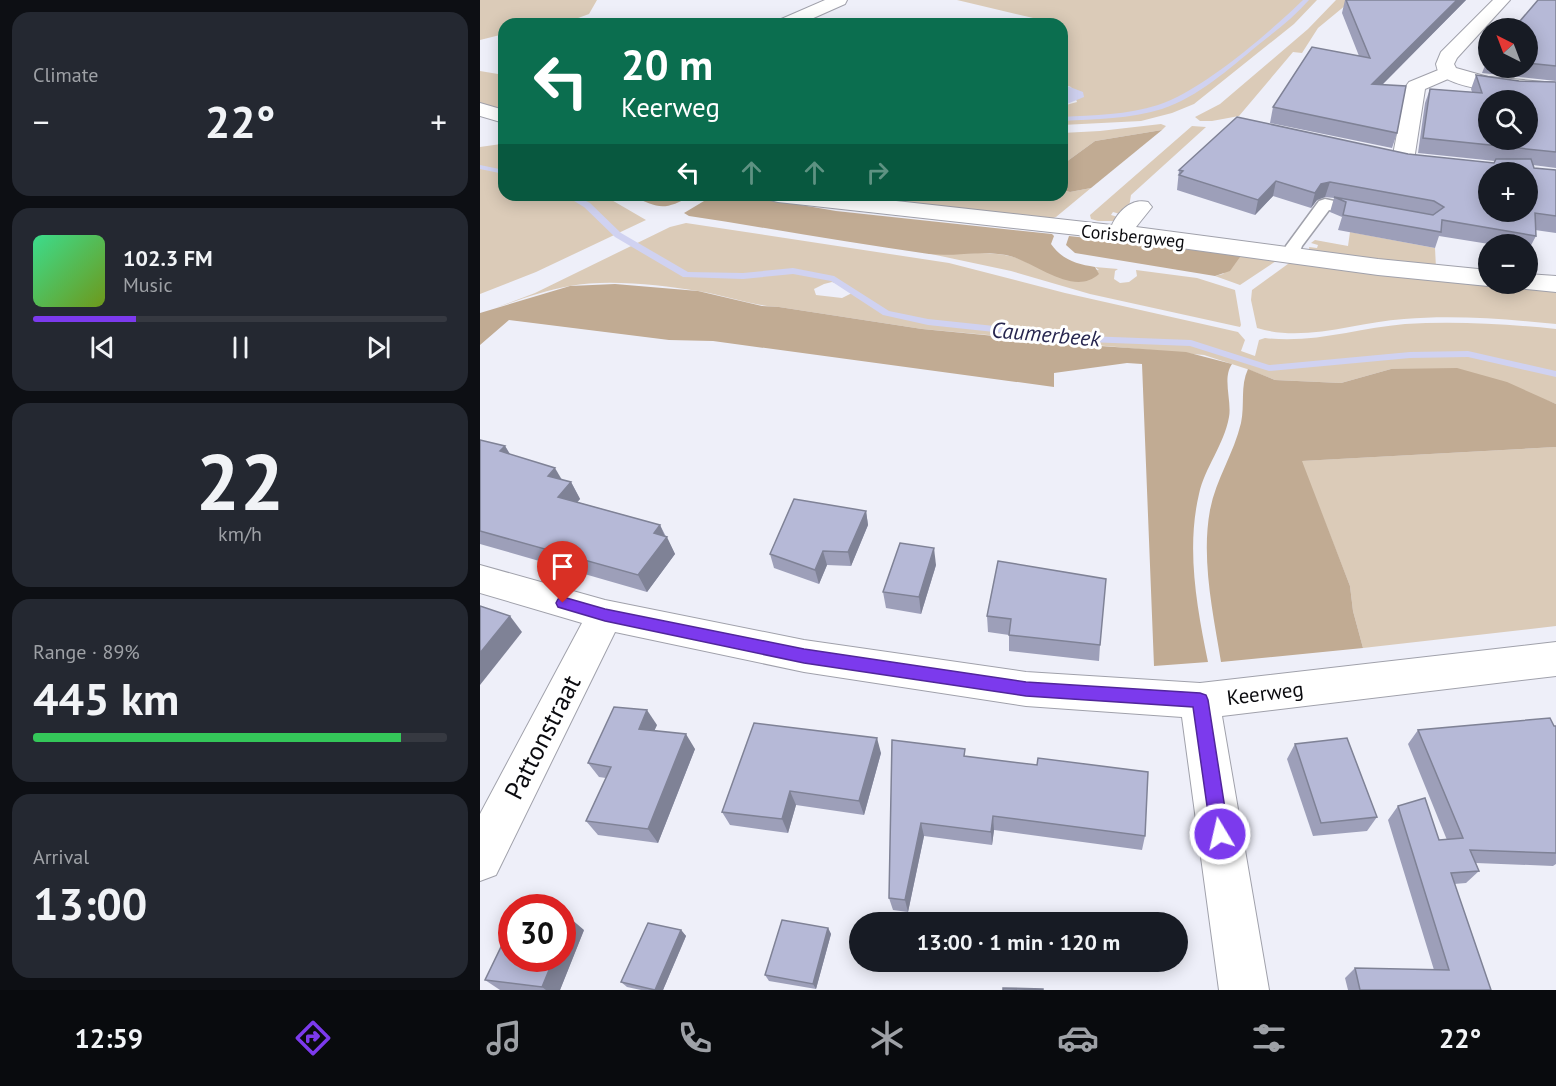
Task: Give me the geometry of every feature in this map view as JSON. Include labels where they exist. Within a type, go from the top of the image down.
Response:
[{"type":"street","points":[[798,18],[839,0]]},
{"type":"street","points":[[1502,0],[1448,56],[1445,64],[1448,72],[1464,79],[1485,83],[1556,89]]},
{"type":"street","points":[[1425,163],[1393,158],[1416,86],[1448,72]]},
{"type":"street","points":[[480,109],[498,115]]},
{"type":"street","name":"Corisbergweg","points":[[832,201],[1123,233],[1478,277]]},
{"type":"street","points":[[1123,233],[1125,222],[1140,207]]},
{"type":"street","points":[[1538,283],[1556,284]]},
{"type":"street","name":"Keerweg","points":[[480,579],[605,615],[804,656],[1026,689],[1200,700],[1556,658]]},
{"type":"street","name":"Pattonstraat","points":[[480,859],[605,615]]},
{"type":"street","points":[[1200,700],[1244,990]]},
{"type":"lane","points":[[1291,255],[1294,246],[1325,204],[1371,213]]},
{"type":"shaded area","points":[[480,0],[597,0],[589,14],[578,18],[498,18],[498,36],[480,40]]},
{"type":"shaded area","points":[[957,0],[1317,0],[1294,24],[1194,104],[1172,113],[1141,121],[1068,125],[1068,104],[1077,102],[1071,87],[1068,86],[1068,18],[1033,18]]},
{"type":"shaded area","points":[[1336,0],[1352,0],[1318,28],[1302,53],[1293,52],[1239,116],[1212,121],[1200,121],[1195,117],[1220,104],[1308,29]]},
{"type":"shaded area","points":[[480,71],[498,74],[498,110],[480,106]]},
{"type":"shaded area","points":[[1161,124],[1166,126],[1162,130],[1095,141],[1068,161],[1068,133]]},
{"type":"shaded area","points":[[1192,126],[1206,127],[1131,195],[1129,207],[1120,214],[1113,212],[1111,215],[1118,217],[1117,221],[1091,219],[1090,215]]},
{"type":"shaded area","points":[[1162,130],[1091,188],[1068,192],[1068,161],[1095,141]]},
{"type":"shaded area","points":[[498,144],[498,201],[613,201],[646,220],[536,272],[480,294],[480,147]]},
{"type":"shaded area","points":[[1091,188],[1056,217],[1050,219],[887,202],[1068,201],[1068,192]]},
{"type":"shaded area","points":[[643,201],[681,201],[667,206]]},
{"type":"shaded area","points":[[704,201],[778,201],[836,211],[1052,234],[1054,236],[1051,244],[1060,254],[1076,263],[1095,267],[1099,274],[1089,280],[1077,282],[1065,280],[1006,255],[929,254],[689,216],[684,213]]},
{"type":"shaded area","points":[[686,223],[949,263],[1065,293],[1238,332],[1245,340],[1241,351],[1255,356],[1259,340],[1265,338],[1301,339],[1405,324],[1481,324],[1556,329],[1556,404],[1538,397],[1391,369],[1341,383],[1275,380],[1204,355],[922,329],[759,305],[708,293],[651,285],[601,283],[570,286],[495,308],[535,293],[670,227]],"holes":[[[832,282],[851,289],[852,293],[842,298],[816,295],[814,289]]]},
{"type":"shaded area","points":[[1350,232],[1435,248],[1436,268],[1310,253],[1309,247],[1317,248],[1318,245],[1311,243],[1315,240],[1348,246]]},
{"type":"shaded area","points":[[1069,236],[1239,255],[1240,257],[1230,271],[1215,276],[1075,253],[1066,245]]},
{"type":"shaded area","points":[[931,254],[995,254],[1007,255],[1030,264],[1099,270],[1095,267],[1118,269],[1115,271],[1114,279],[1120,283],[1129,282],[1137,276],[1136,270],[1197,278],[1235,290],[1241,325],[1240,327],[1090,294],[1011,271]]},
{"type":"shaded area","points":[[1239,255],[1276,261],[1240,285],[1215,276],[1223,274]]},
{"type":"shaded area","points":[[1292,261],[1478,281],[1478,294],[1538,294],[1538,286],[1556,288],[1556,324],[1442,317],[1386,321],[1312,333],[1275,332],[1257,328],[1251,300],[1252,290]]},
{"type":"shaded area","points":[[615,284],[698,291],[762,306],[922,329],[1186,352],[1232,364],[1227,383],[1230,411],[1227,427],[1202,484],[1193,536],[1194,578],[1208,662],[1154,666],[1142,364],[1127,363],[1054,373],[1054,387],[713,341],[669,340],[509,320],[480,345],[480,313],[570,286]]},
{"type":"shaded area","points":[[1457,368],[1507,382],[1556,404],[1556,447],[1302,461],[1350,586],[1353,611],[1363,648],[1221,662],[1207,567],[1208,529],[1213,499],[1241,423],[1244,382],[1248,369],[1275,380],[1341,383],[1391,369]]},
{"type":"shaded area","points":[[1556,447],[1556,626],[1363,648],[1353,611],[1350,586],[1301,461]]},
{"type":"water","points":[[1068,86],[1083,92],[1084,97],[1068,104]]},
{"type":"building","points":[[1346,0],[1457,0],[1372,84],[1406,86],[1397,133],[1273,107],[1312,47],[1370,58]]},
{"type":"building","points":[[1538,0],[1556,0],[1556,66],[1538,64],[1538,18],[1523,18]]},
{"type":"building","points":[[1476,75],[1478,78],[1556,82],[1556,152],[1537,150],[1538,90],[1481,90]]},
{"type":"building","points":[[1430,89],[1478,93],[1478,144],[1423,138]]},
{"type":"building","points":[[1237,117],[1408,154],[1484,162],[1478,162],[1478,222],[1535,222],[1536,234],[1442,220],[1441,232],[1343,215],[1346,202],[1334,197],[1433,215],[1444,207],[1434,201],[1330,182],[1321,184],[1315,193],[1276,181],[1258,200],[1179,175],[1183,171],[1179,170]]},
{"type":"building","points":[[1496,159],[1531,159],[1532,162],[1494,162]]},
{"type":"building","points":[[1538,168],[1556,170],[1556,216],[1538,213]]},
{"type":"building","points":[[480,440],[505,446],[500,451],[555,468],[548,476],[571,482],[558,497],[660,525],[654,533],[667,537],[638,575],[480,531]]},
{"type":"building","points":[[794,499],[866,511],[848,552],[823,551],[815,570],[770,554]]},
{"type":"building","points":[[900,543],[934,548],[919,597],[883,592]]},
{"type":"building","points":[[998,561],[1106,579],[1100,645],[1009,635],[1011,619],[987,616]]},
{"type":"building","points":[[480,606],[510,616],[480,653]]},
{"type":"building","points":[[614,707],[647,710],[639,729],[686,734],[648,829],[586,821],[611,767],[588,763]]},
{"type":"building","points":[[1550,718],[1556,726],[1556,853],[1470,850],[1479,871],[1451,873],[1491,990],[1360,990],[1355,968],[1449,970],[1398,806],[1425,798],[1439,840],[1463,838],[1418,730]]},
{"type":"building","points":[[754,723],[877,738],[859,801],[790,791],[782,819],[722,812]]},
{"type":"building","points":[[1347,738],[1377,817],[1321,823],[1295,744]]},
{"type":"building","points":[[892,740],[965,749],[964,756],[1037,765],[1038,758],[1148,772],[1145,836],[993,816],[991,832],[921,823],[905,900],[889,898]]},
{"type":"building","points":[[782,920],[828,928],[813,984],[765,975]]},
{"type":"building","points":[[648,923],[681,930],[655,990],[621,982]]},
{"type":"building","points":[[498,953],[498,972],[548,972],[542,987],[485,980]]},
{"type":"building","points":[[1003,988],[1043,989],[1043,990],[1003,990]]},
{"type":"waterway","points":[[1287,19],[1306,0]]},
{"type":"waterway","points":[[1068,119],[1113,116],[1151,110],[1178,100],[1225,68],[1284,21]]},
{"type":"waterway","name":"Caumerbeek","points":[[480,167],[498,171]]},
{"type":"waterway","name":"Caumerbeek","points":[[579,201],[587,205],[618,235],[686,275],[743,276],[793,271],[834,279],[886,313],[928,322],[1087,339],[1191,343],[1269,368],[1410,355],[1468,354],[1556,374]]},
{"type":"route","points":[[563,603],[605,615],[804,656],[1026,689],[1200,700],[1220,834]]}]
